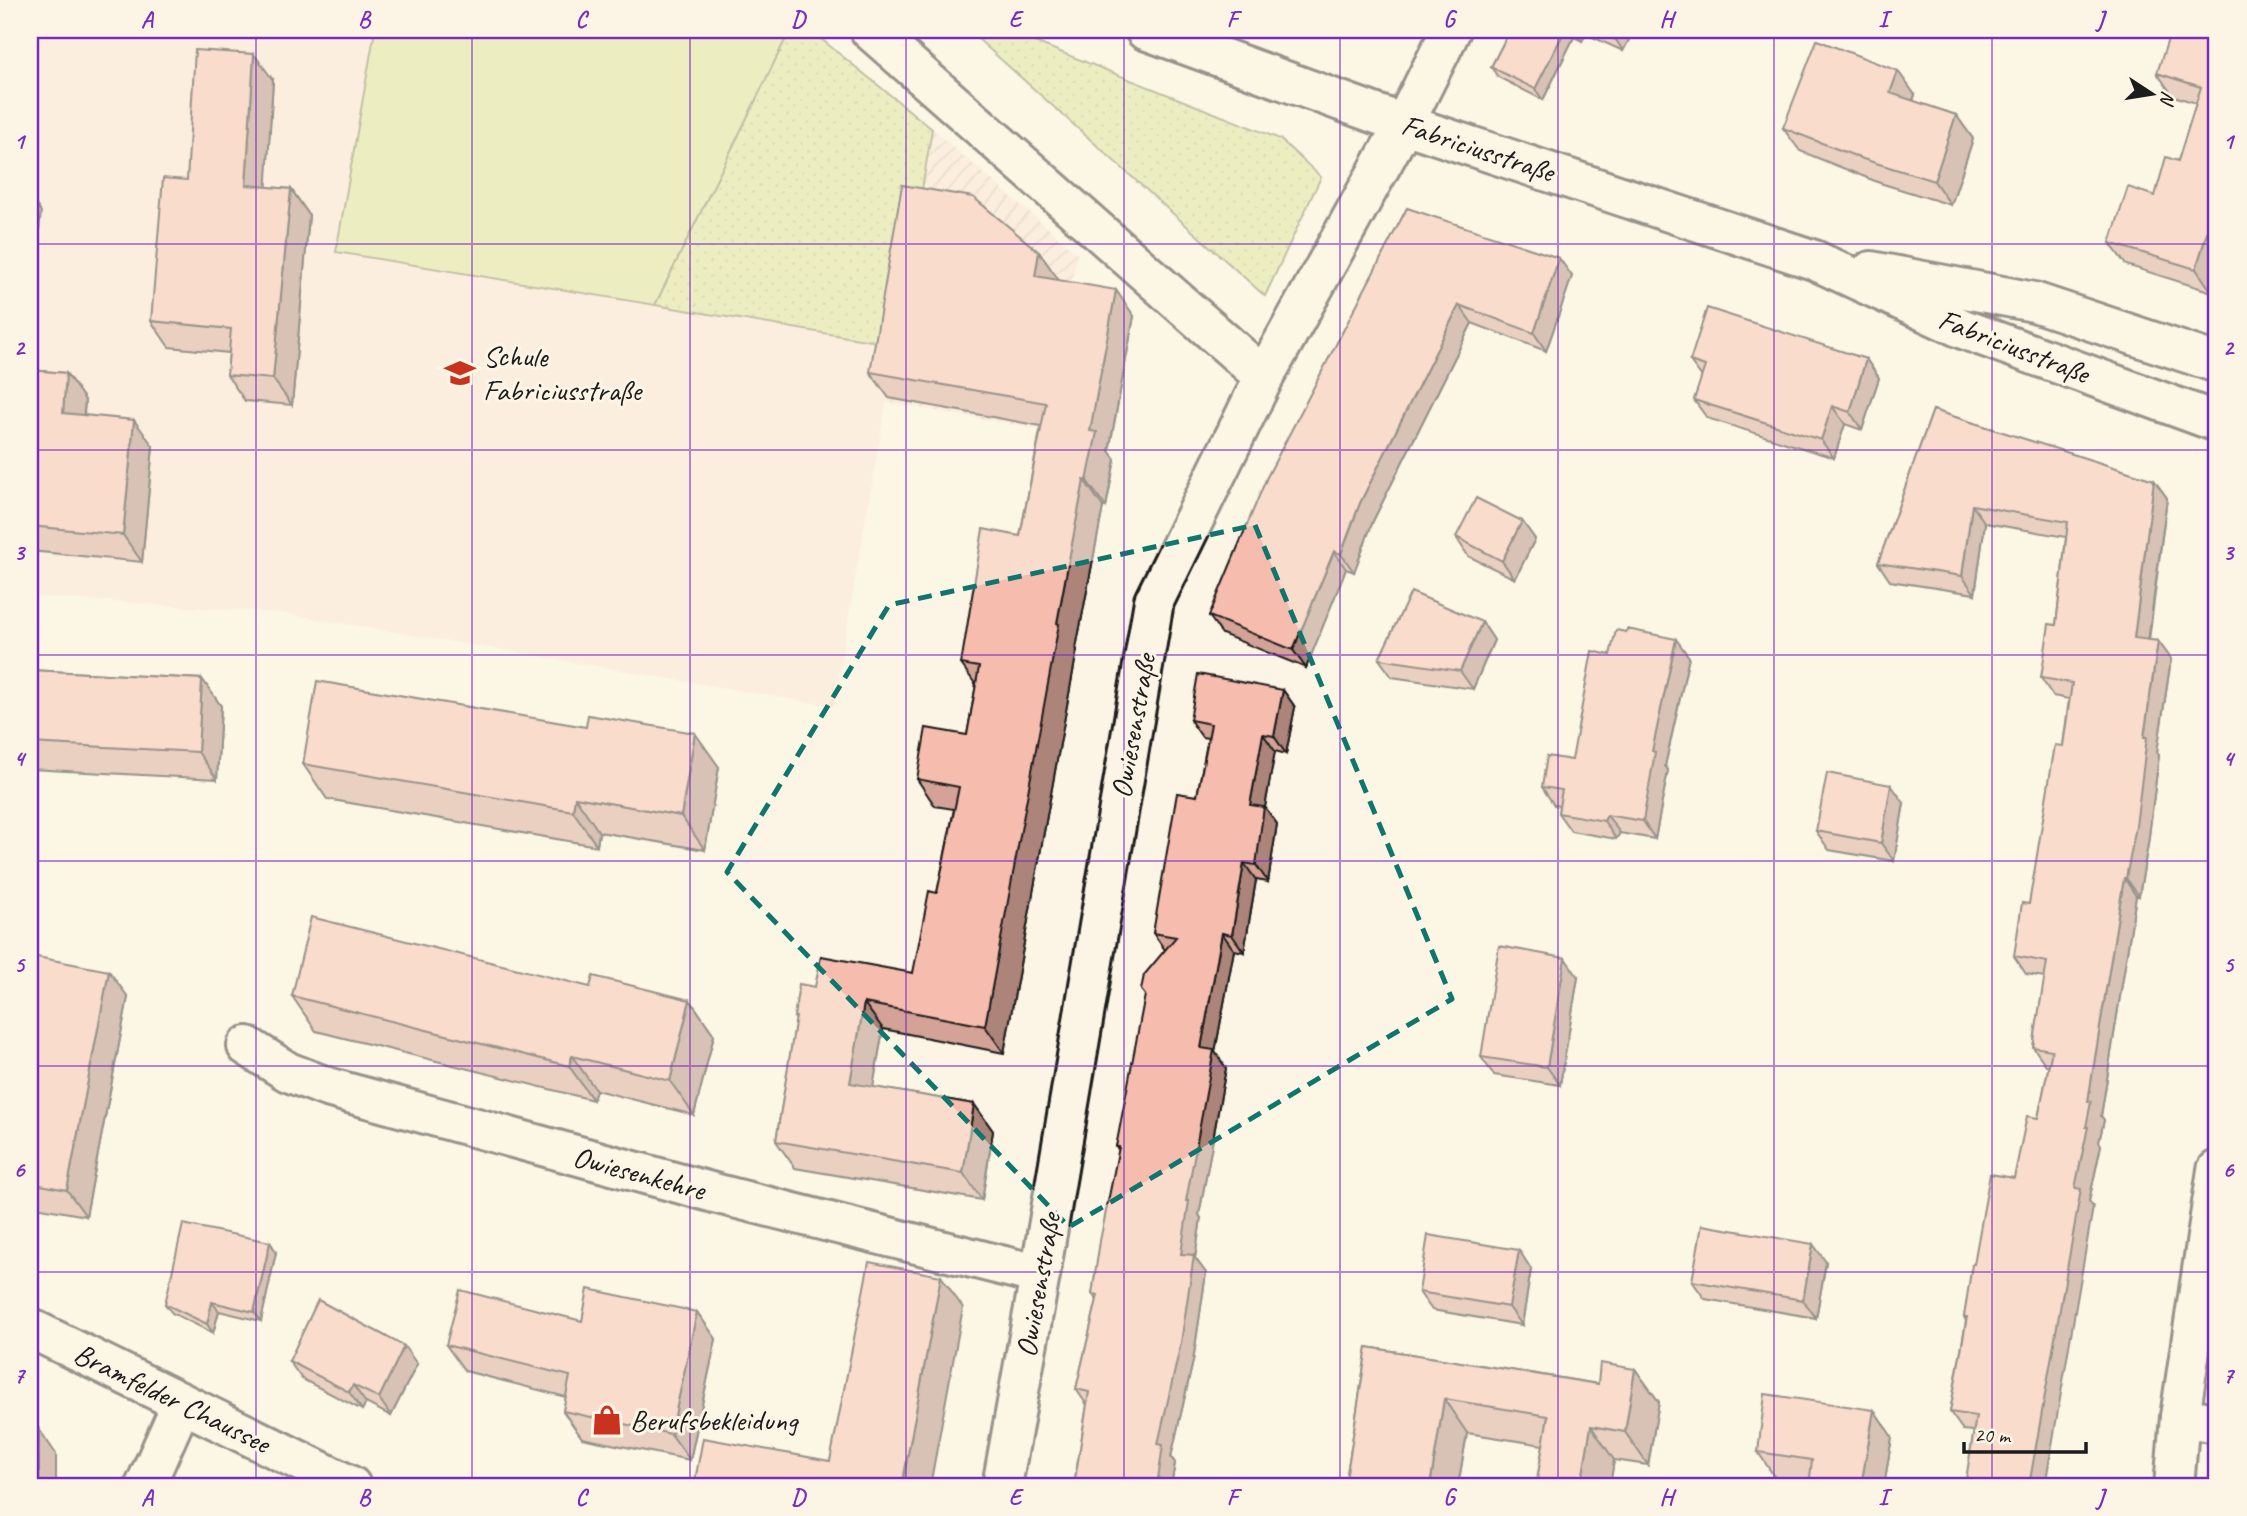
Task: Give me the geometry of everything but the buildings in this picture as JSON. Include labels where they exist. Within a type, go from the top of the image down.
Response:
[{"type":"street","points":[[870,30],[1264,377]]},
{"type":"street","name":"Fabriciusstraße","points":[[1145,30],[1404,124],[1814,260],[1963,329],[2217,422]]},
{"type":"street","name":"Owiesenstraße","points":[[1002,1486],[1154,601],[1264,377],[1404,124],[1451,30]]},
{"type":"street","name":"Fabriciusstraße","points":[[1814,260],[2034,302],[2217,363]]},
{"type":"street","name":"Owiesenkehre","points":[[247,1046],[288,1072],[327,1087],[718,1194],[1040,1275]]},
{"type":"street","points":[[2174,1486],[2180,1417],[2217,1170]]},
{"type":"street","name":"Bramfelder Chaussee","points":[[30,1328],[351,1486]]},
{"type":"street","points":[[145,1486],[182,1403]]},
{"type":"street","points":[[2180,1417],[2217,1423]]},
{"type":"street","points":[[2165,1486],[2180,1417]]},
{"type":"highlighted area","points":[[1255,525],[1452,999],[1069,1227],[727,872],[889,605]]},
{"type":"shaded area","name":"Schule Fabriciusstraße","points":[[30,30],[375,30],[336,252],[896,345],[833,706],[283,613],[30,596]]},
{"type":"shaded area","points":[[932,129],[1077,253],[1045,430],[886,402]]},
{"type":"green space","points":[[375,30],[790,30],[655,305],[336,252]]},
{"type":"green space","points":[[790,30],[810,30],[932,129],[896,345],[655,305]]},
{"type":"green space","points":[[968,30],[1001,30],[1280,139],[1321,177],[1265,296]]},
{"type":"place","name":"Schule Fabriciusstraße","points":[[460,373]]},
{"type":"place","name":"Berufsbekleidung","points":[[607,1420]]}]
